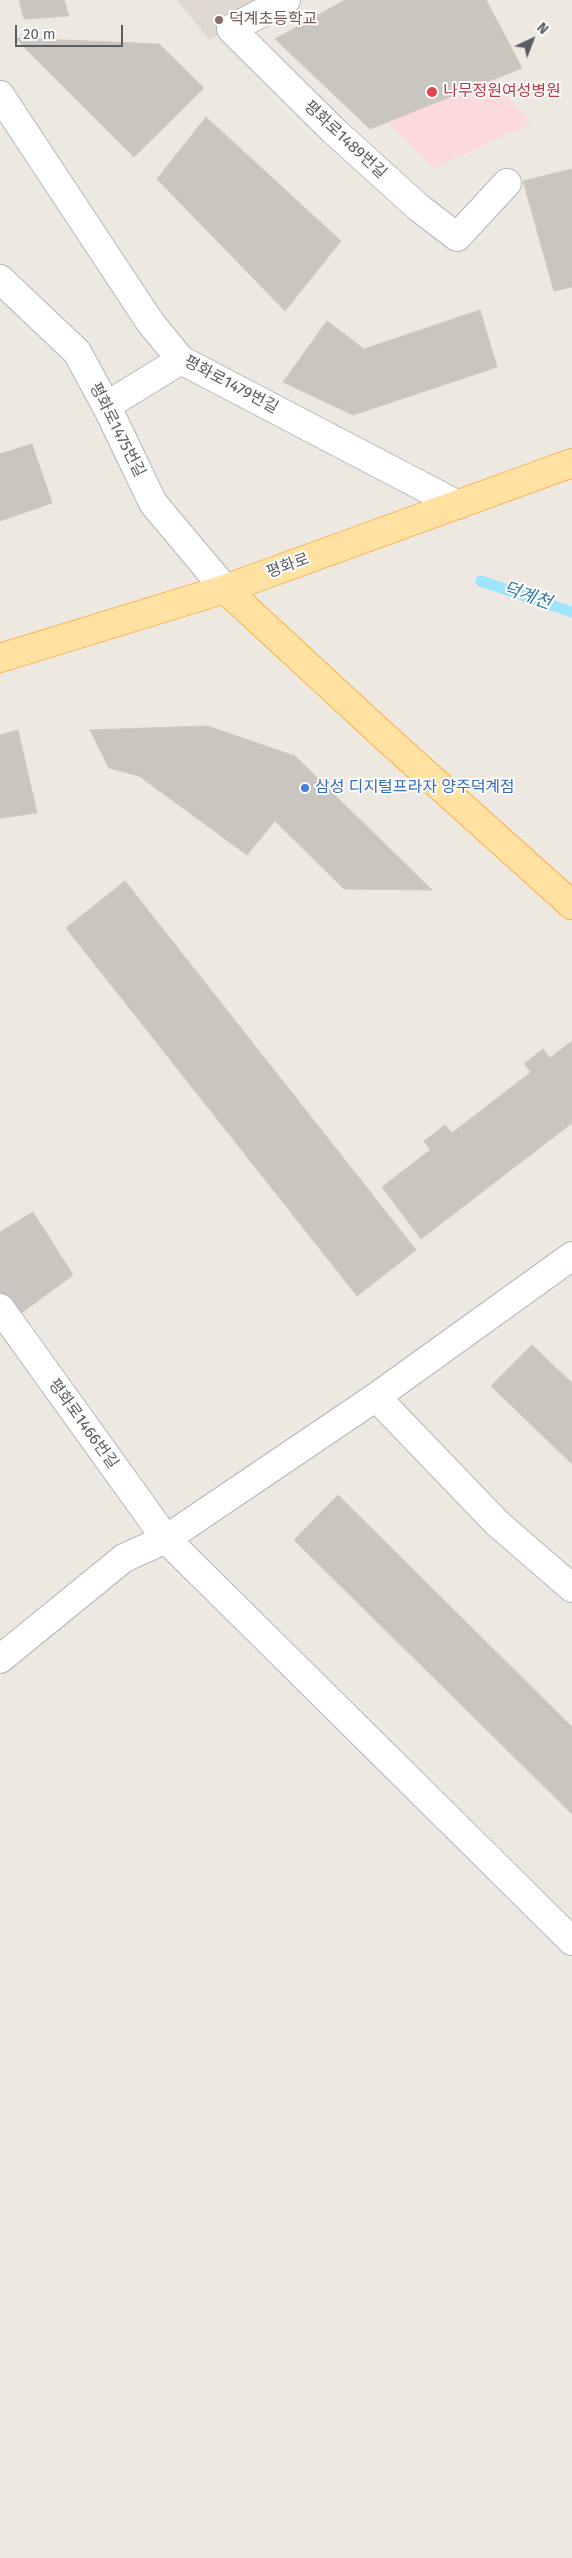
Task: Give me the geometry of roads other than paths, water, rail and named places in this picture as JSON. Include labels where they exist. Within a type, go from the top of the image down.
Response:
[{"type":"main road","name":"평화로","points":[[0,658],[225,589],[572,463]]},
{"type":"main road","points":[[225,589],[384,736],[572,905]]},
{"type":"street","name":"평화로1489번길","points":[[286,0],[231,29],[333,130],[418,207],[457,236],[508,183]]},
{"type":"street","name":"평화로1479번길","points":[[0,95],[150,322],[181,360],[458,505]]},
{"type":"street","name":"평화로1475번길","points":[[0,279],[77,352],[106,406],[153,503],[225,589]]},
{"type":"street","points":[[106,406],[181,360]]},
{"type":"street","points":[[0,1659],[124,1558],[166,1539],[376,1397],[572,1256]]},
{"type":"street","name":"평화로1466번길","points":[[0,1308],[166,1539],[572,1941]]},
{"type":"street","points":[[376,1397],[498,1524],[572,1588]]},
{"type":"waterway","name":"덕계천","points":[[481,581],[572,612]]},
{"type":"place","name":"덕계초등학교","points":[[219,20]]},
{"type":"place","name":"나무정원여성병원","points":[[432,92]]},
{"type":"place","name":"삼성 디지털프라자 양주덕계점","points":[[305,788]]}]
